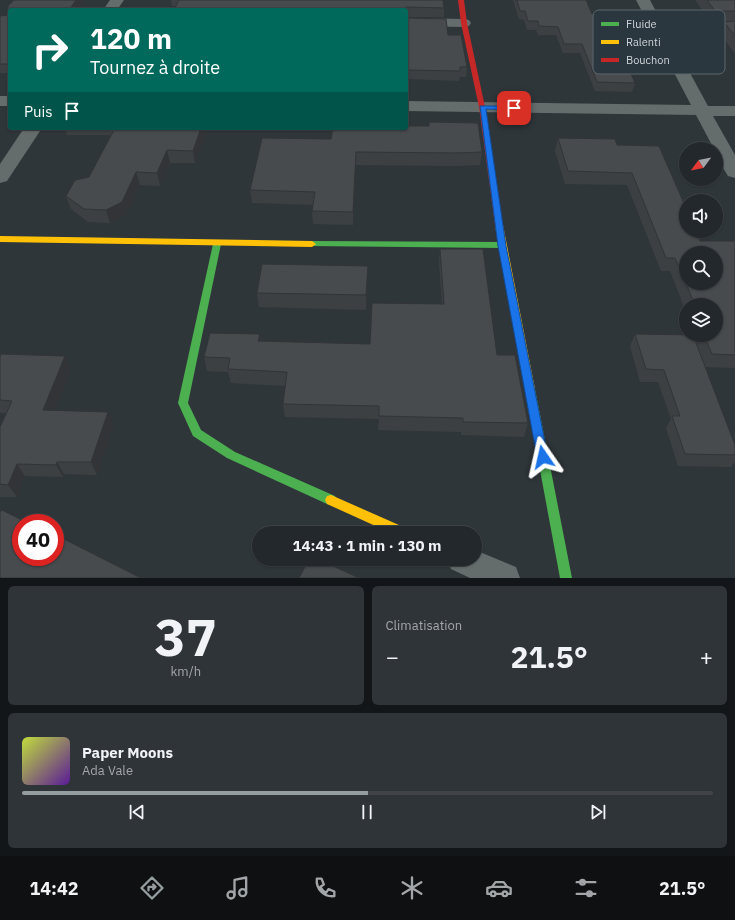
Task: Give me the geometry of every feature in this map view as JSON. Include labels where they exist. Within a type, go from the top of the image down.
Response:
[{"type":"street","points":[[461,0],[464,23],[482,107],[502,246],[566,578]]},
{"type":"street","points":[[643,0],[649,10]]},
{"type":"street","points":[[408,22],[464,23]]},
{"type":"street","points":[[725,28],[735,28]]},
{"type":"street","points":[[682,74],[735,172]]},
{"type":"street","points":[[408,106],[735,111]]},
{"type":"street","points":[[0,177],[32,130]]},
{"type":"street","points":[[0,239],[217,244],[502,246]]},
{"type":"street","points":[[217,244],[183,403],[197,432],[231,455],[388,526]]},
{"type":"street","points":[[478,566],[505,578]]},
{"type":"building","points":[[14,0],[76,0],[70,8],[8,8]]},
{"type":"building","points":[[179,0],[443,0],[444,8],[406,7],[175,8]]},
{"type":"building","points":[[517,0],[586,0],[593,14],[593,72],[582,44],[564,44],[558,27],[539,26],[538,21],[528,21],[525,11],[520,11]]},
{"type":"building","points":[[707,0],[735,0],[735,11],[714,10]]},
{"type":"building","points":[[8,15],[8,64],[0,64],[0,16]]},
{"type":"building","points":[[408,18],[446,19],[448,35],[461,35],[467,67],[460,67],[460,71],[408,70]]},
{"type":"building","points":[[735,21],[735,36],[725,23],[725,22]]},
{"type":"building","points":[[594,74],[631,74],[635,83],[597,82]]},
{"type":"building","points":[[429,122],[478,123],[482,152],[356,152],[353,212],[312,211],[315,192],[250,190],[262,138],[331,139],[333,130],[408,130],[408,126],[429,126]]},
{"type":"building","points":[[114,130],[200,130],[193,151],[167,150],[157,173],[136,172],[122,202],[106,210],[84,209],[66,196],[75,180],[89,177]]},
{"type":"building","points":[[558,138],[615,139],[617,145],[659,146],[680,194],[679,238],[699,238],[700,241],[735,241],[735,355],[712,354],[707,342],[723,342],[723,298],[692,298],[689,290],[723,290],[723,246],[679,246],[679,267],[675,258],[666,258],[632,173],[568,171]]},
{"type":"building","points":[[440,249],[483,249],[497,355],[515,355],[528,423],[463,422],[463,418],[379,416],[379,406],[283,404],[287,372],[228,369],[230,358],[204,357],[210,333],[260,334],[258,341],[370,344],[372,303],[444,304]]},
{"type":"building","points":[[262,264],[368,266],[366,295],[257,293]]},
{"type":"building","points":[[635,334],[679,335],[679,342],[696,342],[735,445],[735,455],[685,454],[672,416],[680,416],[664,370],[646,369]]},
{"type":"building","points":[[1,354],[65,356],[43,410],[108,412],[91,462],[57,462],[56,465],[17,464],[8,485],[0,484],[0,427],[12,401],[0,400]]},
{"type":"building","points":[[2,510],[12,515],[12,566],[64,566],[64,539],[141,578],[0,578],[0,512]]},
{"type":"building","points":[[305,566],[333,566],[357,577],[356,578],[299,578]]},
{"type":"traffic: fast","points":[[217,244],[183,403],[197,433],[231,455],[331,500]]},
{"type":"traffic: fast","points":[[312,244],[502,245]]},
{"type":"traffic: fast","points":[[530,389],[566,578]]},
{"type":"traffic: slow","points":[[499,225],[530,389]]},
{"type":"traffic: slow","points":[[0,239],[312,244]]},
{"type":"traffic: slow","points":[[331,500],[389,526]]},
{"type":"traffic: jam","points":[[461,0],[464,23],[482,107],[499,225]]},
{"type":"route","points":[[514,108],[482,107],[502,246],[543,457]]}]
